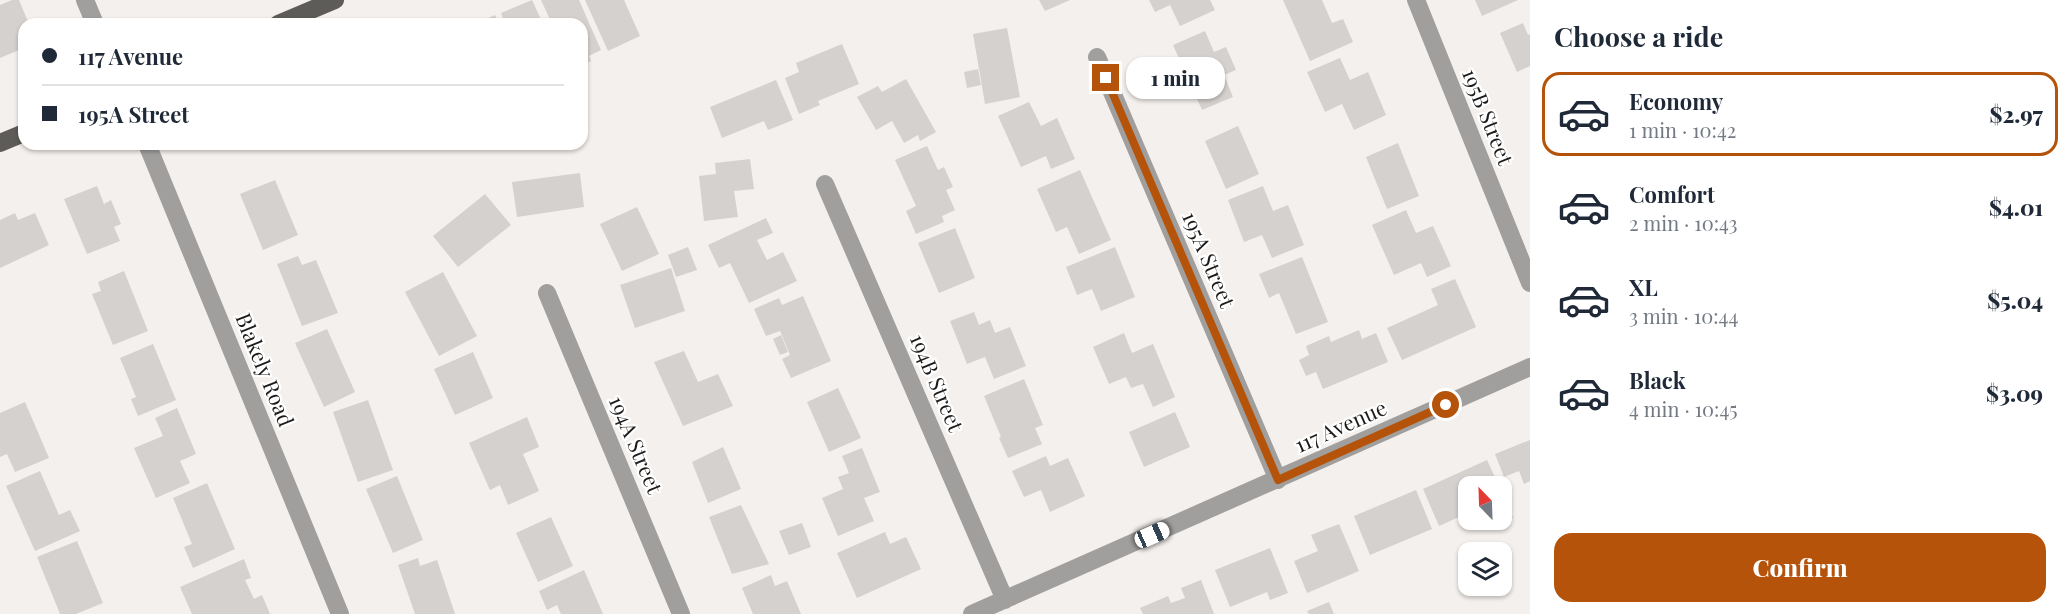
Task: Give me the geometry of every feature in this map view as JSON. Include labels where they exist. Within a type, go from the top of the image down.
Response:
[{"type":"main road","points":[[292,18],[335,0]]},
{"type":"main road","points":[[0,143],[18,136]]},
{"type":"street","points":[[85,0],[92,18]]},
{"type":"street","name":"195B Street","points":[[1416,0],[1530,283]]},
{"type":"street","name":"195A Street","points":[[1097,57],[1278,480]]},
{"type":"street","name":"Blakely Road","points":[[149,150],[340,614]]},
{"type":"street","name":"194B Street","points":[[825,184],[1005,600]]},
{"type":"street","name":"194A Street","points":[[547,293],[681,614]]},
{"type":"street","name":"117 Avenue","points":[[972,614],[1530,367]]},
{"type":"building","points":[[19,0],[26,18],[18,18],[18,50],[0,58],[0,5]]},
{"type":"building","points":[[532,0],[540,18],[503,18],[501,13]]},
{"type":"building","points":[[541,0],[579,0],[587,18],[549,18]]},
{"type":"building","points":[[585,0],[624,0],[640,36],[608,51]]},
{"type":"building","points":[[1039,0],[1070,0],[1045,11]]},
{"type":"building","points":[[1149,0],[1210,0],[1215,10],[1180,26],[1170,5],[1155,12]]},
{"type":"building","points":[[1283,0],[1322,0],[1332,23],[1343,19],[1353,42],[1310,61]]},
{"type":"building","points":[[1475,0],[1518,0],[1482,16]]},
{"type":"building","points":[[588,20],[601,50],[589,56],[591,61],[588,62]]},
{"type":"building","points":[[1523,23],[1528,35],[1530,34],[1530,66],[1517,72],[1500,33]]},
{"type":"building","points":[[1007,28],[1020,97],[985,104],[973,34]]},
{"type":"building","points":[[1205,31],[1214,52],[1226,47],[1236,70],[1224,75],[1233,97],[1202,110],[1173,45]]},
{"type":"building","points":[[842,44],[859,84],[818,101],[820,105],[799,114],[785,78],[799,72],[796,63]]},
{"type":"building","points":[[1340,58],[1350,80],[1368,72],[1386,115],[1354,130],[1342,104],[1325,112],[1307,72]]},
{"type":"building","points":[[978,69],[981,85],[967,88],[964,72]]},
{"type":"building","points":[[906,79],[936,132],[920,141],[918,135],[904,143],[892,121],[876,130],[857,97],[878,86],[882,92]]},
{"type":"building","points":[[776,80],[793,120],[768,130],[764,121],[722,138],[710,107]]},
{"type":"building","points":[[1029,102],[1041,126],[1057,118],[1075,159],[1051,169],[1046,156],[1021,167],[998,116]]},
{"type":"building","points":[[1238,126],[1259,174],[1226,189],[1205,141]]},
{"type":"building","points":[[1398,143],[1419,196],[1387,209],[1366,157]]},
{"type":"building","points":[[927,146],[938,170],[944,167],[953,187],[946,190],[955,210],[942,216],[944,222],[916,234],[906,211],[916,206],[895,160]]},
{"type":"building","points":[[750,159],[754,189],[734,191],[738,217],[704,221],[699,176],[716,174],[715,163]]},
{"type":"building","points":[[1080,170],[1111,240],[1079,254],[1067,227],[1056,232],[1037,189]]},
{"type":"building","points":[[580,173],[584,207],[517,217],[512,182]]},
{"type":"building","points":[[275,180],[298,235],[263,250],[240,194]]},
{"type":"building","points":[[97,186],[104,204],[111,200],[121,224],[114,227],[120,241],[87,254],[64,199]]},
{"type":"building","points":[[1263,186],[1273,211],[1288,205],[1304,245],[1272,258],[1262,235],[1244,242],[1228,200]]},
{"type":"building","points":[[485,194],[511,225],[458,267],[433,236]]},
{"type":"building","points":[[637,207],[659,254],[622,271],[600,224]]},
{"type":"building","points":[[1406,210],[1416,233],[1433,226],[1451,266],[1427,277],[1421,263],[1394,275],[1372,225]]},
{"type":"building","points":[[15,213],[18,220],[35,213],[49,245],[0,268],[0,220]]},
{"type":"building","points":[[766,218],[773,233],[757,240],[767,260],[783,252],[797,281],[749,303],[730,263],[719,268],[708,245]]},
{"type":"building","points":[[955,228],[975,278],[939,293],[918,243]]},
{"type":"building","points":[[688,247],[697,270],[676,277],[668,255]]},
{"type":"building","points":[[1115,247],[1135,297],[1101,311],[1092,289],[1077,295],[1066,267]]},
{"type":"building","points":[[298,256],[302,265],[316,260],[338,313],[302,326],[277,264]]},
{"type":"building","points":[[1302,257],[1328,322],[1296,334],[1279,293],[1269,298],[1259,274]]},
{"type":"building","points":[[671,268],[685,311],[635,328],[620,285]]},
{"type":"building","points":[[124,271],[148,331],[113,345],[92,294],[101,291],[98,282]]},
{"type":"building","points":[[443,272],[477,336],[439,356],[405,292]]},
{"type":"building","points":[[1455,279],[1476,327],[1402,360],[1387,328],[1438,305],[1431,289]]},
{"type":"building","points":[[803,296],[831,361],[791,378],[782,359],[790,355],[780,331],[766,336],[754,309],[779,298],[782,305]]},
{"type":"building","points":[[974,312],[979,325],[990,320],[995,333],[1010,327],[1026,366],[994,379],[985,357],[967,364],[950,321]]},
{"type":"building","points":[[327,329],[355,392],[324,407],[295,343]]},
{"type":"building","points":[[1359,330],[1362,339],[1376,333],[1388,362],[1323,389],[1316,372],[1306,376],[1299,360],[1309,355],[1306,346],[1329,336],[1331,342]]},
{"type":"building","points":[[1124,333],[1132,353],[1153,344],[1175,397],[1153,407],[1143,384],[1131,388],[1126,377],[1109,384],[1093,347]]},
{"type":"building","points":[[781,335],[788,352],[780,355],[773,339]]},
{"type":"building","points":[[153,344],[176,400],[138,416],[131,399],[136,397],[120,358]]},
{"type":"building","points":[[684,351],[698,382],[718,374],[733,406],[683,426],[654,362]]},
{"type":"building","points":[[473,352],[493,398],[455,415],[434,369]]},
{"type":"building","points":[[1024,379],[1043,425],[1035,428],[1042,444],[1008,458],[984,396]]},
{"type":"building","points":[[838,388],[861,438],[829,452],[807,402]]},
{"type":"building","points":[[368,400],[393,470],[358,482],[333,412]]},
{"type":"building","points":[[25,402],[49,458],[15,472],[7,454],[0,457],[0,413]]},
{"type":"building","points":[[177,408],[196,454],[180,461],[190,483],[156,498],[134,448],[163,436],[155,418]]},
{"type":"building","points":[[1175,412],[1190,447],[1144,467],[1129,432]]},
{"type":"building","points":[[527,417],[539,447],[523,454],[539,491],[508,505],[500,485],[490,490],[469,443]]},
{"type":"building","points":[[1530,440],[1530,481],[1524,484],[1519,471],[1504,476],[1495,454]]},
{"type":"building","points":[[723,447],[741,489],[708,503],[692,462]]},
{"type":"building","points":[[862,448],[880,492],[864,498],[874,521],[838,536],[822,498],[843,489],[838,477],[849,473],[842,456]]},
{"type":"building","points":[[1046,456],[1050,466],[1068,458],[1085,496],[1050,512],[1041,490],[1024,497],[1012,471]]},
{"type":"building","points":[[1487,460],[1494,476],[1458,476],[1458,517],[1439,526],[1423,489]]},
{"type":"building","points":[[40,471],[59,515],[70,510],[80,531],[35,551],[6,486]]},
{"type":"building","points":[[397,476],[423,540],[393,553],[366,489]]},
{"type":"building","points":[[207,483],[235,549],[193,568],[184,547],[192,544],[173,498]]},
{"type":"building","points":[[1416,490],[1432,529],[1370,555],[1354,516]]},
{"type":"building","points":[[741,505],[769,564],[732,574],[709,517]]},
{"type":"building","points":[[551,517],[573,566],[538,582],[516,533]]},
{"type":"building","points":[[802,523],[811,547],[789,555],[779,531]]},
{"type":"building","points":[[1339,524],[1359,571],[1307,593],[1294,561],[1318,551],[1311,535]]},
{"type":"building","points":[[885,532],[890,544],[906,537],[921,569],[857,598],[837,553]]},
{"type":"building","points":[[77,541],[103,603],[76,614],[60,614],[37,557]]},
{"type":"building","points":[[1270,548],[1288,593],[1270,600],[1267,592],[1230,607],[1215,570]]},
{"type":"building","points":[[418,558],[420,566],[437,560],[455,614],[415,614],[398,565]]},
{"type":"building","points":[[244,559],[251,578],[245,580],[254,599],[262,595],[270,614],[192,614],[180,587]]},
{"type":"building","points":[[584,570],[603,614],[561,614],[557,605],[547,610],[539,591]]},
{"type":"building","points":[[771,575],[775,586],[787,581],[801,614],[753,614],[742,588]]},
{"type":"building","points":[[1201,580],[1214,614],[1143,614],[1140,608],[1168,596],[1171,603],[1185,598],[1181,588]]},
{"type":"building","points":[[1329,602],[1334,614],[1309,614],[1307,611]]},
{"type":"route","points":[[1106,78],[1278,480],[1446,405]]}]
